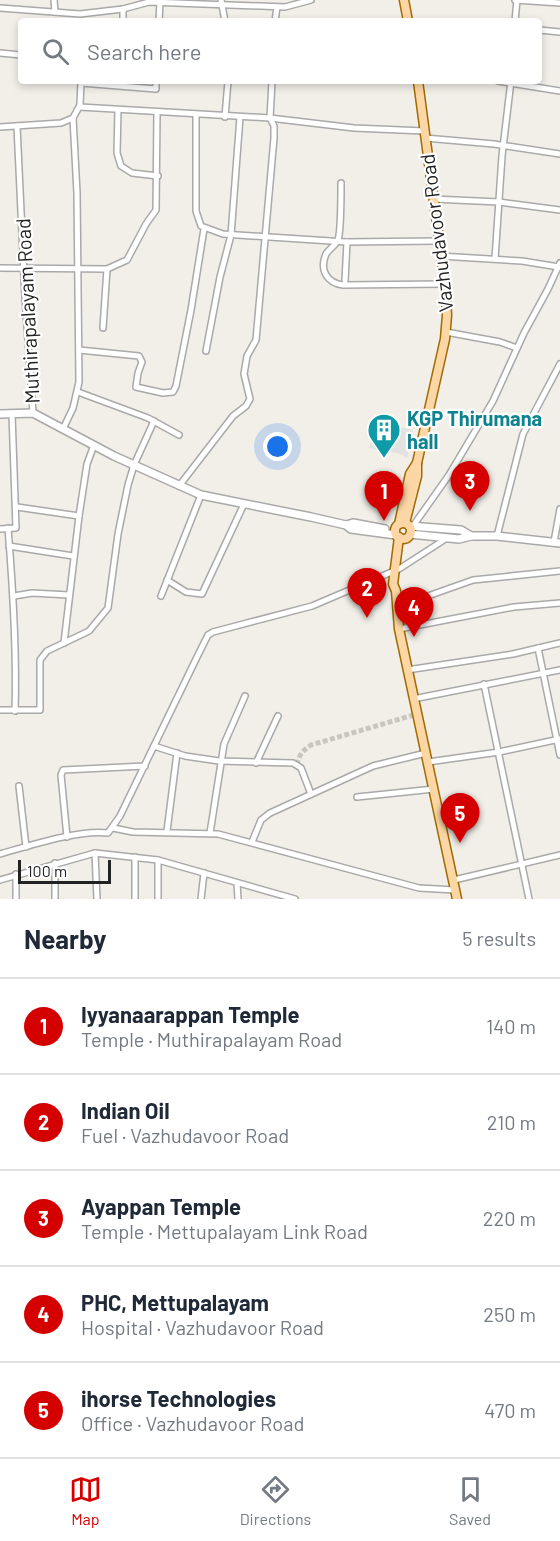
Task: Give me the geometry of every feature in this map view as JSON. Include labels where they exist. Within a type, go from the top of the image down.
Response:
[{"type":"main road","points":[[404,0],[407,18]]},
{"type":"main road","name":"Vazhudavoor Road","points":[[396,607],[396,591],[399,584],[396,570],[410,474],[417,463],[446,332],[445,284],[418,84]]},
{"type":"main road","points":[[396,607],[413,699],[456,895]]},
{"type":"street","points":[[14,0],[14,10]]},
{"type":"street","points":[[54,0],[55,12]]},
{"type":"street","points":[[0,8],[80,14],[123,9],[149,2],[221,2],[291,6],[311,0]]},
{"type":"street","points":[[515,18],[516,0],[560,3]]},
{"type":"street","points":[[159,18],[160,2]]},
{"type":"street","points":[[221,2],[224,18]]},
{"type":"street","points":[[275,18],[277,6]]},
{"type":"street","points":[[123,9],[123,18]]},
{"type":"street","points":[[542,30],[560,32]]},
{"type":"street","points":[[0,52],[18,55]]},
{"type":"street","points":[[0,127],[61,123],[73,118],[80,107],[81,84]]},
{"type":"street","points":[[120,84],[156,89],[156,84]]},
{"type":"street","points":[[225,117],[228,84]]},
{"type":"street","points":[[181,486],[234,416],[248,403],[250,396],[244,374],[247,356],[256,339],[274,138],[274,126],[270,118],[272,84]]},
{"type":"street","points":[[495,259],[511,84]]},
{"type":"street","points":[[521,84],[560,92]]},
{"type":"street","points":[[80,107],[270,118],[425,134],[560,154]]},
{"type":"street","points":[[118,110],[117,153],[121,166],[132,173],[158,176]]},
{"type":"street","points":[[0,268],[107,269],[127,260],[156,210],[157,112]]},
{"type":"street","points":[[196,115],[196,211],[199,224],[204,229],[231,235],[347,242],[438,241]]},
{"type":"street","points":[[206,351],[220,277],[231,235],[240,117]]},
{"type":"street","points":[[63,429],[78,392],[80,350],[73,118]]},
{"type":"street","name":"Muthirapalayam Road","points":[[17,126],[33,413],[134,465],[198,493],[346,525],[403,530]]},
{"type":"street","points":[[341,183],[338,241],[330,248],[325,261],[325,275],[328,280],[334,284],[445,284]]},
{"type":"street","points":[[433,199],[499,202],[560,210]]},
{"type":"street","points":[[80,350],[139,356],[142,363],[136,387],[173,392],[189,318],[204,229]]},
{"type":"street","points":[[345,281],[347,242]]},
{"type":"street","points":[[403,530],[448,475],[488,409],[560,265],[440,256]]},
{"type":"street","points":[[103,328],[107,269]]},
{"type":"street","points":[[446,332],[500,342],[517,348]]},
{"type":"street","points":[[497,536],[523,434],[560,364]]},
{"type":"street","points":[[78,392],[154,421],[179,435]]},
{"type":"street","points":[[0,414],[33,413]]},
{"type":"street","points":[[0,528],[16,528],[12,414]]},
{"type":"street","points":[[0,710],[40,710],[40,660],[47,651],[88,631],[108,608],[118,534],[128,485],[134,465],[154,421]]},
{"type":"street","points":[[64,643],[79,516],[87,464],[94,445]]},
{"type":"street","points":[[161,596],[198,493]]},
{"type":"street","points":[[167,580],[186,592],[202,594],[244,504]]},
{"type":"street","points":[[17,507],[79,516]]},
{"type":"street","points":[[403,530],[459,539],[471,536],[497,536],[557,542],[560,509]]},
{"type":"street","points":[[8,528],[14,596],[15,711]]},
{"type":"street","points":[[403,530],[461,530],[471,536]]},
{"type":"street","points":[[0,854],[67,837],[93,832],[108,833],[113,828],[208,635],[312,606],[396,570],[447,538]]},
{"type":"street","points":[[9,546],[73,556]]},
{"type":"street","points":[[396,607],[474,580],[560,571]]},
{"type":"street","points":[[14,596],[32,592],[69,595]]},
{"type":"street","points":[[399,629],[514,608],[560,603]]},
{"type":"street","points":[[407,670],[513,654],[560,644]]},
{"type":"street","points":[[538,648],[560,755]]},
{"type":"street","points":[[413,699],[560,670]]},
{"type":"street","points":[[484,684],[529,899]]},
{"type":"street","points":[[210,833],[219,761],[245,696]]},
{"type":"street","points":[[256,763],[278,716]]},
{"type":"street","points":[[252,842],[262,817],[373,766],[427,758],[499,752],[558,739]]},
{"type":"street","points":[[154,746],[219,761],[293,763],[301,768],[311,794]]},
{"type":"street","points":[[167,831],[177,753]]},
{"type":"street","points":[[67,837],[61,775],[63,770],[145,766]]},
{"type":"street","points":[[19,786],[26,847]]},
{"type":"street","points":[[357,797],[434,789]]},
{"type":"street","points":[[113,828],[133,832],[210,833],[252,842],[419,888],[456,895]]},
{"type":"street","points":[[95,853],[97,899]]},
{"type":"street","points":[[0,880],[95,853],[158,860],[277,896],[295,899]]},
{"type":"street","points":[[454,880],[560,855]]},
{"type":"street","points":[[135,857],[135,899]]},
{"type":"street","points":[[158,860],[158,899]]},
{"type":"street","points":[[55,863],[55,899]]},
{"type":"street","points":[[201,899],[204,873]]},
{"type":"street","points":[[16,874],[16,899]]},
{"type":"street","points":[[237,883],[238,899]]},
{"type":"shaded area","points":[[376,422],[413,430],[407,458],[401,454],[369,448]]},
{"type":"tunnel","points":[[297,765],[301,754],[311,745],[417,714]]},
{"type":"place","name":"KGP Thirumana hall","points":[[384,459]]},
{"type":"place","name":"Ayappan Temple","points":[[470,511]]},
{"type":"place","name":"Iyyanaarappan Temple","points":[[384,521]]},
{"type":"place","name":"Indian Oil","points":[[367,618]]},
{"type":"place","name":"PHC, Mettupalayam","points":[[414,637]]},
{"type":"place","name":"ihorse Technologies","points":[[460,843]]}]
